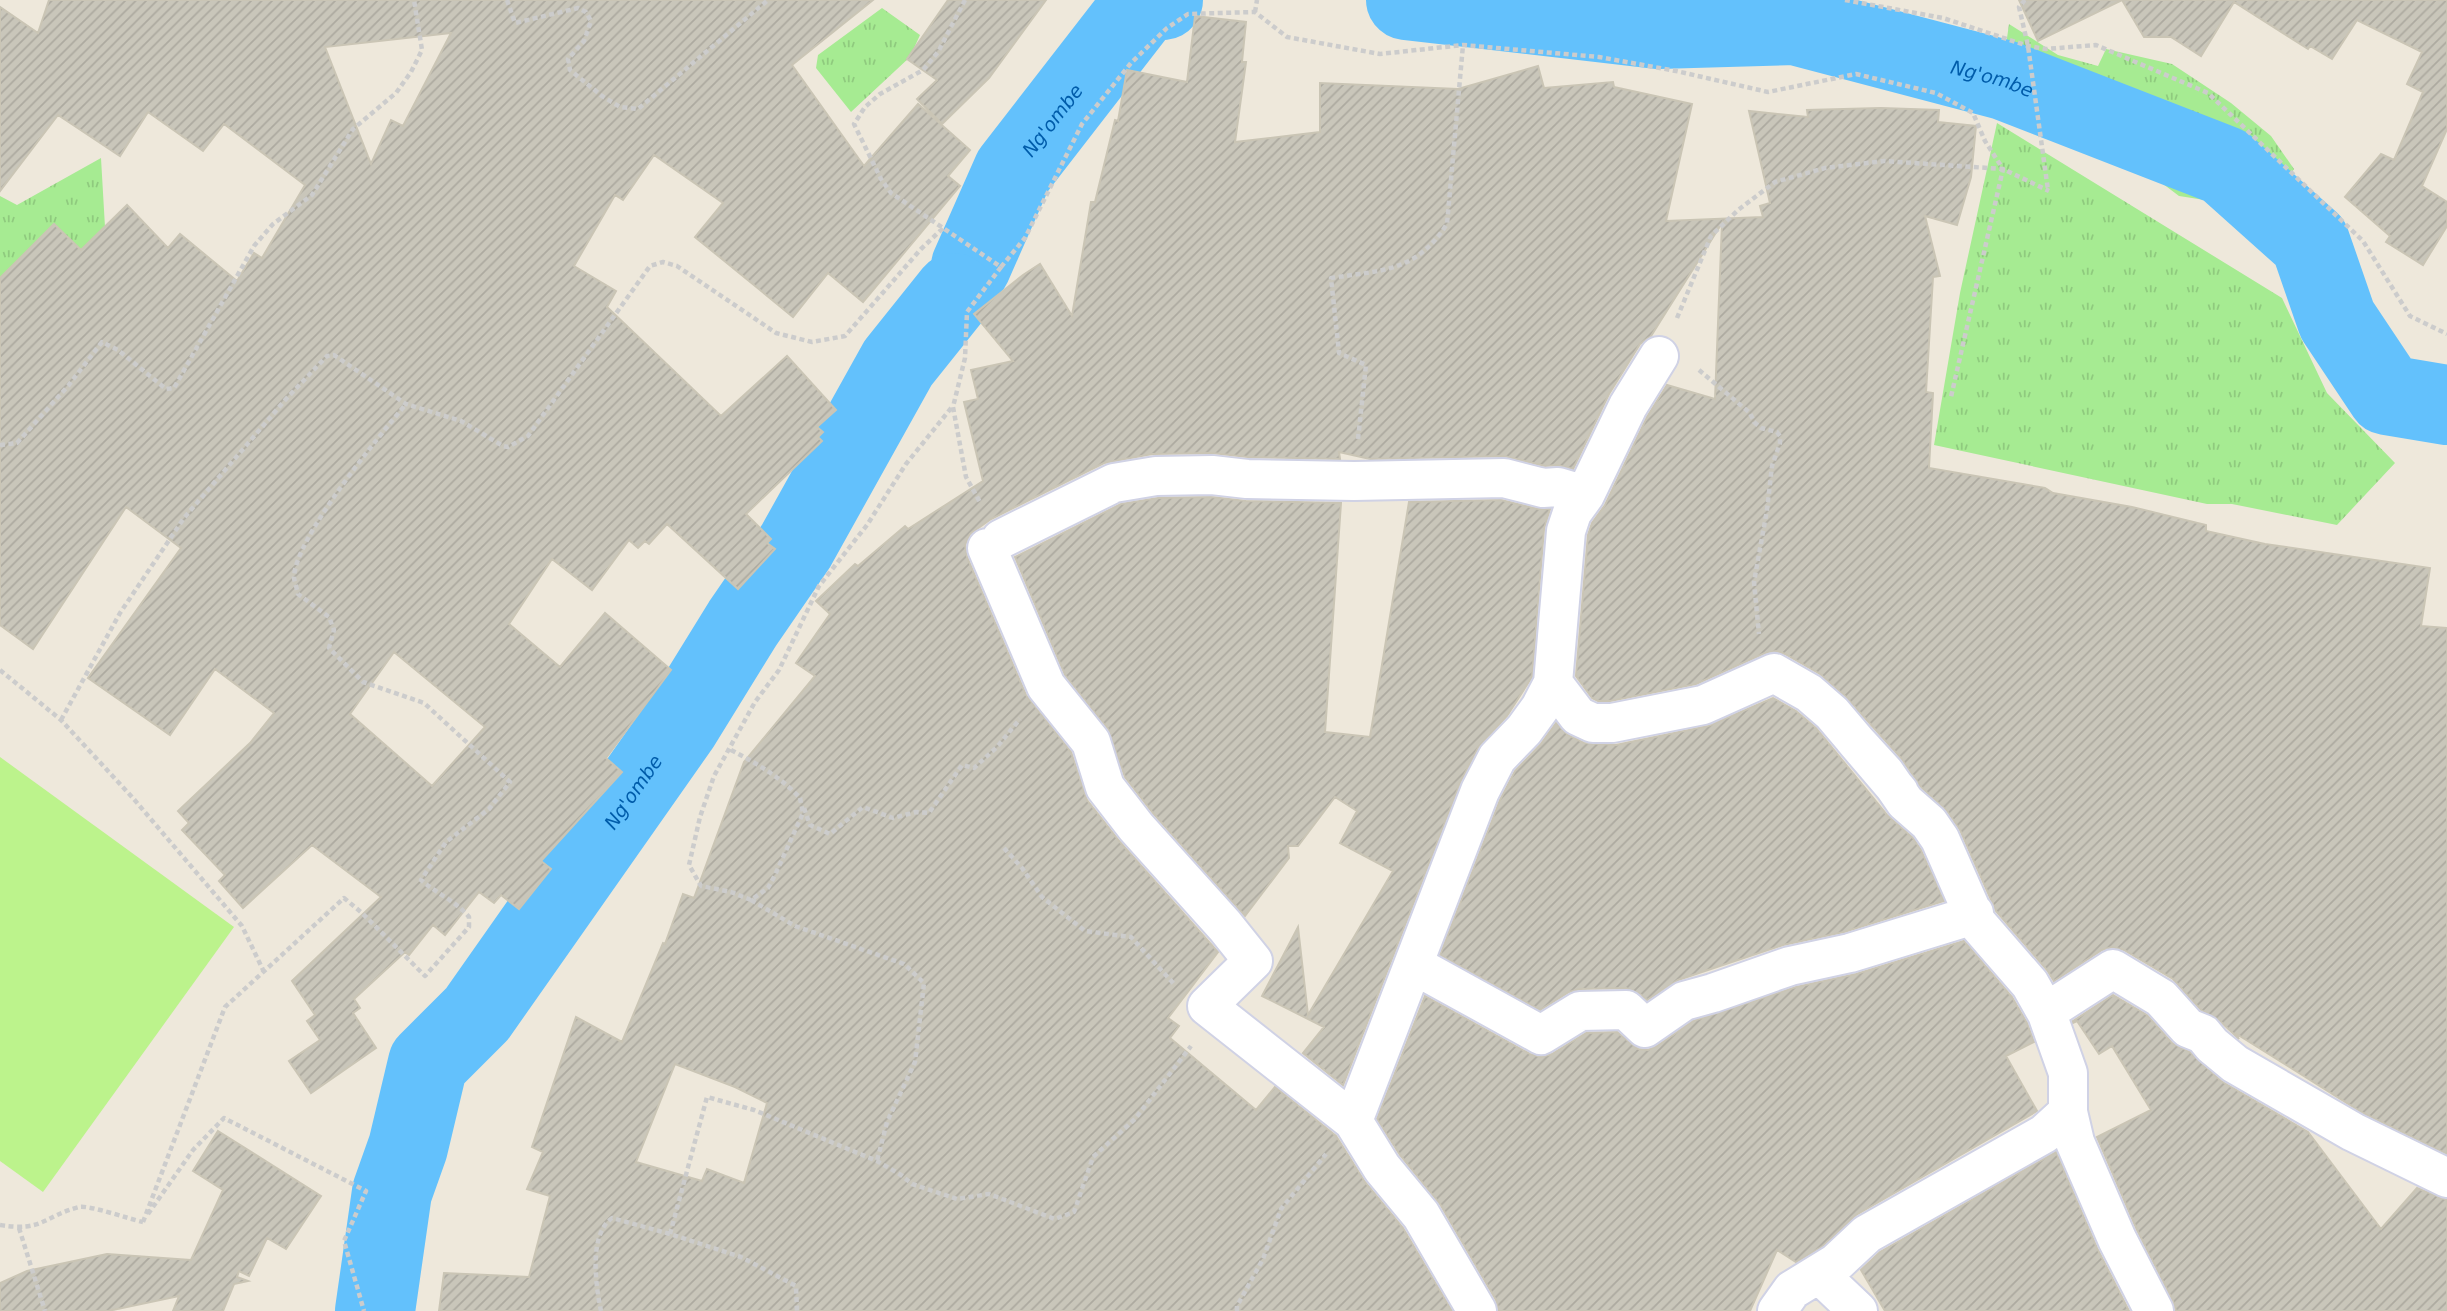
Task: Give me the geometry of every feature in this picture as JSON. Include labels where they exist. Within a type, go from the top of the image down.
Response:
[{"type":"street","points":[[1353,1121],[1480,791],[1497,758],[1532,719],[1553,683],[1566,531],[1572,513],[1585,495],[1628,405],[1659,356]]},
{"type":"street","points":[[1477,1311],[1421,1215],[1382,1168],[1353,1121],[1192,997],[1253,961],[1136,827],[1105,787],[1091,741],[1046,686],[994,544],[1114,483],[1133,479],[1212,475],[1247,480],[1504,478],[1543,488],[1558,487],[1585,495]]},
{"type":"street","points":[[1553,683],[1578,716],[1593,723],[1612,723],[1703,705],[1774,673],[1809,693],[1832,713],[1905,802],[1928,823],[1940,839],[1977,923],[2030,985],[2047,1014],[2068,1073],[2068,1112],[2075,1142],[2117,1239],[2154,1311]]},
{"type":"street","points":[[1414,965],[1541,1035],[1580,1010],[1626,1010],[1645,1028],[1684,1001],[1790,966],[1850,953],[1974,913]]},
{"type":"street","points":[[2047,1014],[2057,1004],[2113,969],[2161,998],[2188,1028],[2203,1034],[2235,1064],[2353,1132],[2447,1178]]},
{"type":"street","points":[[1777,1311],[1792,1290],[1820,1275],[1867,1234],[2044,1134],[2068,1112]]},
{"type":"street","points":[[1820,1275],[1858,1311]]},
{"type":"path","points":[[0,444],[17,443],[68,386],[102,342],[118,350],[166,389],[174,388],[254,246],[273,224],[312,195],[353,129],[396,93],[411,72],[422,50],[414,0]]},
{"type":"path","points":[[507,0],[515,23],[578,8],[586,12],[592,21],[584,41],[568,59],[570,70],[620,107],[638,108],[768,0]]},
{"type":"path","points":[[965,0],[938,52],[923,70],[880,94],[865,107],[854,124],[891,193],[1001,267]]},
{"type":"path","points":[[1255,12],[1257,0]]},
{"type":"path","points":[[1845,0],[1942,18],[2028,46],[2046,49],[2096,45],[2208,93],[2363,241],[2410,316],[2447,334]]},
{"type":"path","points":[[1774,673],[1761,646],[1754,582],[1772,466],[1780,436],[1777,432],[1761,428],[1754,422],[1750,412],[1698,369],[1676,356],[1659,356],[1668,333],[1681,313],[1711,236],[1738,210],[1775,182],[1825,168],[1884,161],[2003,169],[2049,191],[2028,46],[2019,6],[2025,0]]},
{"type":"path","points":[[994,544],[966,477],[953,407],[965,358],[967,312],[1025,239],[1082,124],[1131,63],[1152,42],[1188,14],[1255,12],[1287,37],[1380,54],[1463,45],[1598,57],[1768,92],[1856,75],[1936,93],[1973,113],[1985,141],[2003,169],[1951,397]]},
{"type":"path","points":[[1354,481],[1366,365],[1339,353],[1331,278],[1398,267],[1433,245],[1447,224],[1463,45]]},
{"type":"path","points":[[61,720],[120,613],[184,518],[327,356],[334,355],[406,404],[461,421],[509,447],[528,436],[650,266],[663,262],[677,266],[776,333],[812,342],[845,335],[943,228]]},
{"type":"path","points":[[143,1222],[225,1007],[344,898],[425,976],[468,927],[469,916],[459,905],[438,894],[421,880],[446,842],[489,809],[510,782],[424,703],[363,682],[329,648],[334,630],[329,617],[298,594],[294,576],[305,544],[359,460],[406,404]]},
{"type":"path","points":[[877,1161],[887,1122],[915,1062],[924,983],[904,964],[795,926],[731,892],[701,886],[689,864],[700,817],[714,776],[731,750],[755,702],[779,670],[820,586],[867,526],[906,464],[953,407]]},
{"type":"path","points":[[0,670],[61,720],[132,797],[242,926],[264,972]]},
{"type":"path","points":[[731,750],[773,775],[800,798],[810,825],[830,834],[863,807],[893,818],[916,812],[929,813],[962,765],[974,768],[997,747],[1046,686]]},
{"type":"path","points":[[751,901],[768,888],[775,875],[803,813],[800,798]]},
{"type":"path","points":[[670,1234],[707,1097],[754,1110],[877,1161],[912,1184],[957,1199],[989,1194],[1055,1219],[1074,1212],[1093,1157],[1135,1119],[1195,1041],[1192,997],[1131,937],[1085,931],[1042,897],[1004,848]]},
{"type":"path","points":[[143,1222],[193,1150],[224,1118],[366,1191],[344,1241],[364,1311]]},
{"type":"path","points":[[1237,1311],[1237,1306],[1263,1259],[1282,1209],[1353,1121]]},
{"type":"path","points":[[0,1224],[19,1228],[35,1226],[82,1206],[143,1222]]},
{"type":"path","points":[[601,1311],[596,1284],[597,1248],[607,1220],[611,1218],[741,1257],[796,1286],[797,1311]]},
{"type":"path","points":[[19,1228],[45,1311]]},
{"type":"green space","points":[[882,8],[920,35],[910,57],[851,112],[816,68],[818,55]]},
{"type":"green space","points":[[2009,24],[2058,55],[2098,66],[2106,49],[2172,64],[2231,103],[2271,136],[2294,169],[2269,210],[2179,196],[2130,159],[2142,141],[2074,125],[1999,95]]},
{"type":"green space","points":[[1997,123],[2282,298],[2327,393],[2395,463],[2337,525],[2232,504],[2207,504],[1934,445],[1960,293]]},
{"type":"green space","points":[[101,158],[109,296],[0,349],[0,196],[17,205]]},
{"type":"green space","points":[[0,757],[234,927],[43,1192],[0,1161]]},
{"type":"building","points":[[49,0],[873,0],[792,65],[864,166],[918,104],[970,150],[948,176],[960,186],[863,302],[828,273],[793,317],[695,237],[723,203],[654,155],[623,200],[615,195],[574,266],[616,291],[607,307],[721,416],[787,356],[836,410],[817,427],[823,432],[818,437],[822,441],[746,514],[771,539],[767,543],[775,549],[738,589],[667,524],[649,544],[645,541],[638,548],[629,540],[592,590],[552,559],[509,624],[560,667],[605,613],[671,670],[606,758],[622,772],[541,861],[551,869],[519,909],[501,895],[494,903],[479,892],[445,935],[433,925],[409,955],[405,952],[354,999],[360,1008],[353,1013],[376,1048],[311,1093],[289,1061],[320,1040],[307,1021],[315,1015],[292,981],[381,897],[312,845],[243,908],[219,881],[225,875],[182,830],[189,823],[178,811],[250,743],[274,713],[215,669],[170,735],[88,678],[181,548],[126,507],[33,649],[0,625],[0,278],[54,224],[81,250],[127,205],[168,248],[180,234],[237,281],[254,253],[262,258],[305,185],[224,124],[203,151],[148,112],[120,156],[58,115],[0,191],[0,7],[38,33]],"holes":[[[451,33],[403,126],[391,120],[371,164],[325,47]],[[394,652],[485,727],[432,786],[350,714]]]},
{"type":"building","points":[[948,0],[1046,0],[989,78],[942,124],[917,99],[937,80],[907,59]]},
{"type":"building","points":[[2019,0],[2122,0],[2038,41]]},
{"type":"building","points":[[2122,0],[2447,0],[2447,129],[2422,186],[2447,202],[2447,226],[2423,265],[2386,242],[2390,236],[2345,197],[2381,154],[2394,160],[2423,92],[2407,84],[2422,52],[2357,20],[2332,59],[2310,46],[2308,49],[2234,2],[2201,56],[2171,37],[2144,37]]},
{"type":"building","points":[[1195,16],[1246,22],[1242,62],[1246,62],[1235,142],[1320,132],[1320,83],[1458,89],[1538,66],[1544,88],[1613,82],[1614,87],[1692,104],[1666,221],[1763,217],[1760,206],[1770,203],[1749,111],[1808,117],[1807,110],[1939,110],[1938,122],[1976,126],[1971,177],[1957,225],[1925,216],[1940,276],[1933,277],[1926,392],[1933,393],[1929,468],[2045,488],[2053,493],[2132,507],[2206,525],[2206,531],[2265,544],[2430,568],[2421,626],[2447,628],[2447,1154],[2363,1113],[2235,1033],[2239,1039],[2219,1020],[2201,1010],[2173,979],[2124,950],[2112,947],[2102,950],[2054,981],[1996,911],[1960,830],[1947,811],[1921,787],[1901,758],[1846,697],[1820,674],[1785,654],[1776,651],[1765,653],[1696,684],[1610,701],[1592,698],[1576,676],[1588,535],[1647,417],[1667,385],[1715,399],[1722,223],[1651,336],[1640,344],[1609,394],[1573,469],[1557,465],[1545,466],[1504,456],[1370,459],[1339,452],[1340,459],[1248,457],[1212,453],[1152,454],[1104,463],[991,519],[970,534],[965,545],[967,557],[1026,695],[1071,752],[1087,800],[1120,842],[1218,952],[1168,1018],[1179,1026],[1170,1038],[1256,1110],[1275,1087],[1336,1136],[1365,1182],[1403,1228],[1452,1311],[439,1311],[444,1273],[529,1277],[550,1196],[527,1189],[543,1152],[532,1147],[576,1017],[622,1042],[663,943],[665,944],[683,894],[694,898],[744,762],[815,676],[796,663],[830,614],[816,601],[855,564],[858,566],[905,526],[908,529],[983,481],[964,402],[978,399],[971,370],[1013,361],[974,314],[1040,264],[1072,316],[1091,202],[1095,202],[1115,120],[1118,121],[1127,70],[1187,82]],"holes":[[[675,1064],[735,1087],[767,1103],[744,1183],[707,1169],[702,1181],[636,1162]]]},
{"type":"building","points":[[1211,497],[1246,501],[1341,503],[1325,732],[1370,737],[1409,502],[1501,500],[1538,509],[1550,509],[1544,529],[1532,677],[1507,716],[1478,748],[1461,781],[1343,1085],[1303,1053],[1324,1027],[1262,996],[1298,927],[1308,1015],[1393,871],[1340,843],[1357,811],[1335,797],[1298,846],[1288,846],[1289,858],[1245,916],[1153,813],[1125,777],[1108,729],[1065,675],[1015,557],[1121,504],[1158,498]]},
{"type":"building","points":[[1773,698],[1796,711],[1816,728],[1887,815],[1913,838],[1944,901],[1844,932],[1783,945],[1678,980],[1647,1000],[1626,988],[1580,989],[1569,992],[1540,1010],[1440,955],[1500,800],[1515,771],[1540,745],[1556,723],[1568,735],[1584,743],[1616,745],[1708,726]]},
{"type":"building","points":[[1964,941],[2012,997],[2027,1023],[2034,1042],[2006,1056],[2037,1111],[1856,1215],[1823,1246],[1796,1262],[1777,1250],[1750,1311],[1499,1311],[1496,1300],[1440,1204],[1400,1155],[1377,1119],[1425,996],[1530,1054],[1541,1057],[1552,1054],[1586,1033],[1617,1032],[1638,1049],[1648,1050],[1693,1021],[1796,987],[1856,974]]},
{"type":"building","points":[[2113,995],[2147,1015],[2172,1043],[2190,1052],[2221,1081],[2308,1132],[2381,1229],[2417,1188],[2447,1200],[2447,1311],[2176,1311],[2097,1137],[2151,1110],[2112,1046],[2099,1054],[2077,1021],[2073,1023]]},
{"type":"building","points":[[218,1131],[321,1196],[286,1249],[267,1238],[249,1276],[239,1271],[237,1277],[248,1281],[234,1284],[223,1311],[173,1311],[179,1296],[108,1311],[0,1311],[0,1283],[27,1271],[107,1254],[191,1260],[223,1190],[193,1171]]},
{"type":"building","points":[[2056,1152],[2097,1248],[2129,1311],[1885,1311],[1861,1270],[1880,1252]]},
{"type":"waterway","name":"Ng'ombe","points":[[971,266],[1013,171],[1144,2],[1163,0]]},
{"type":"waterway","name":"Ng'ombe","points":[[1406,0],[1658,29],[1795,25],[2004,80],[2225,166],[2310,242],[2337,320],[2387,395],[2447,405]]},
{"type":"waterway","name":"Ng'ombe","points":[[375,1311],[392,1192],[408,1147],[428,1063],[477,1014],[680,725],[743,623],[796,546],[898,363],[954,293]]}]
